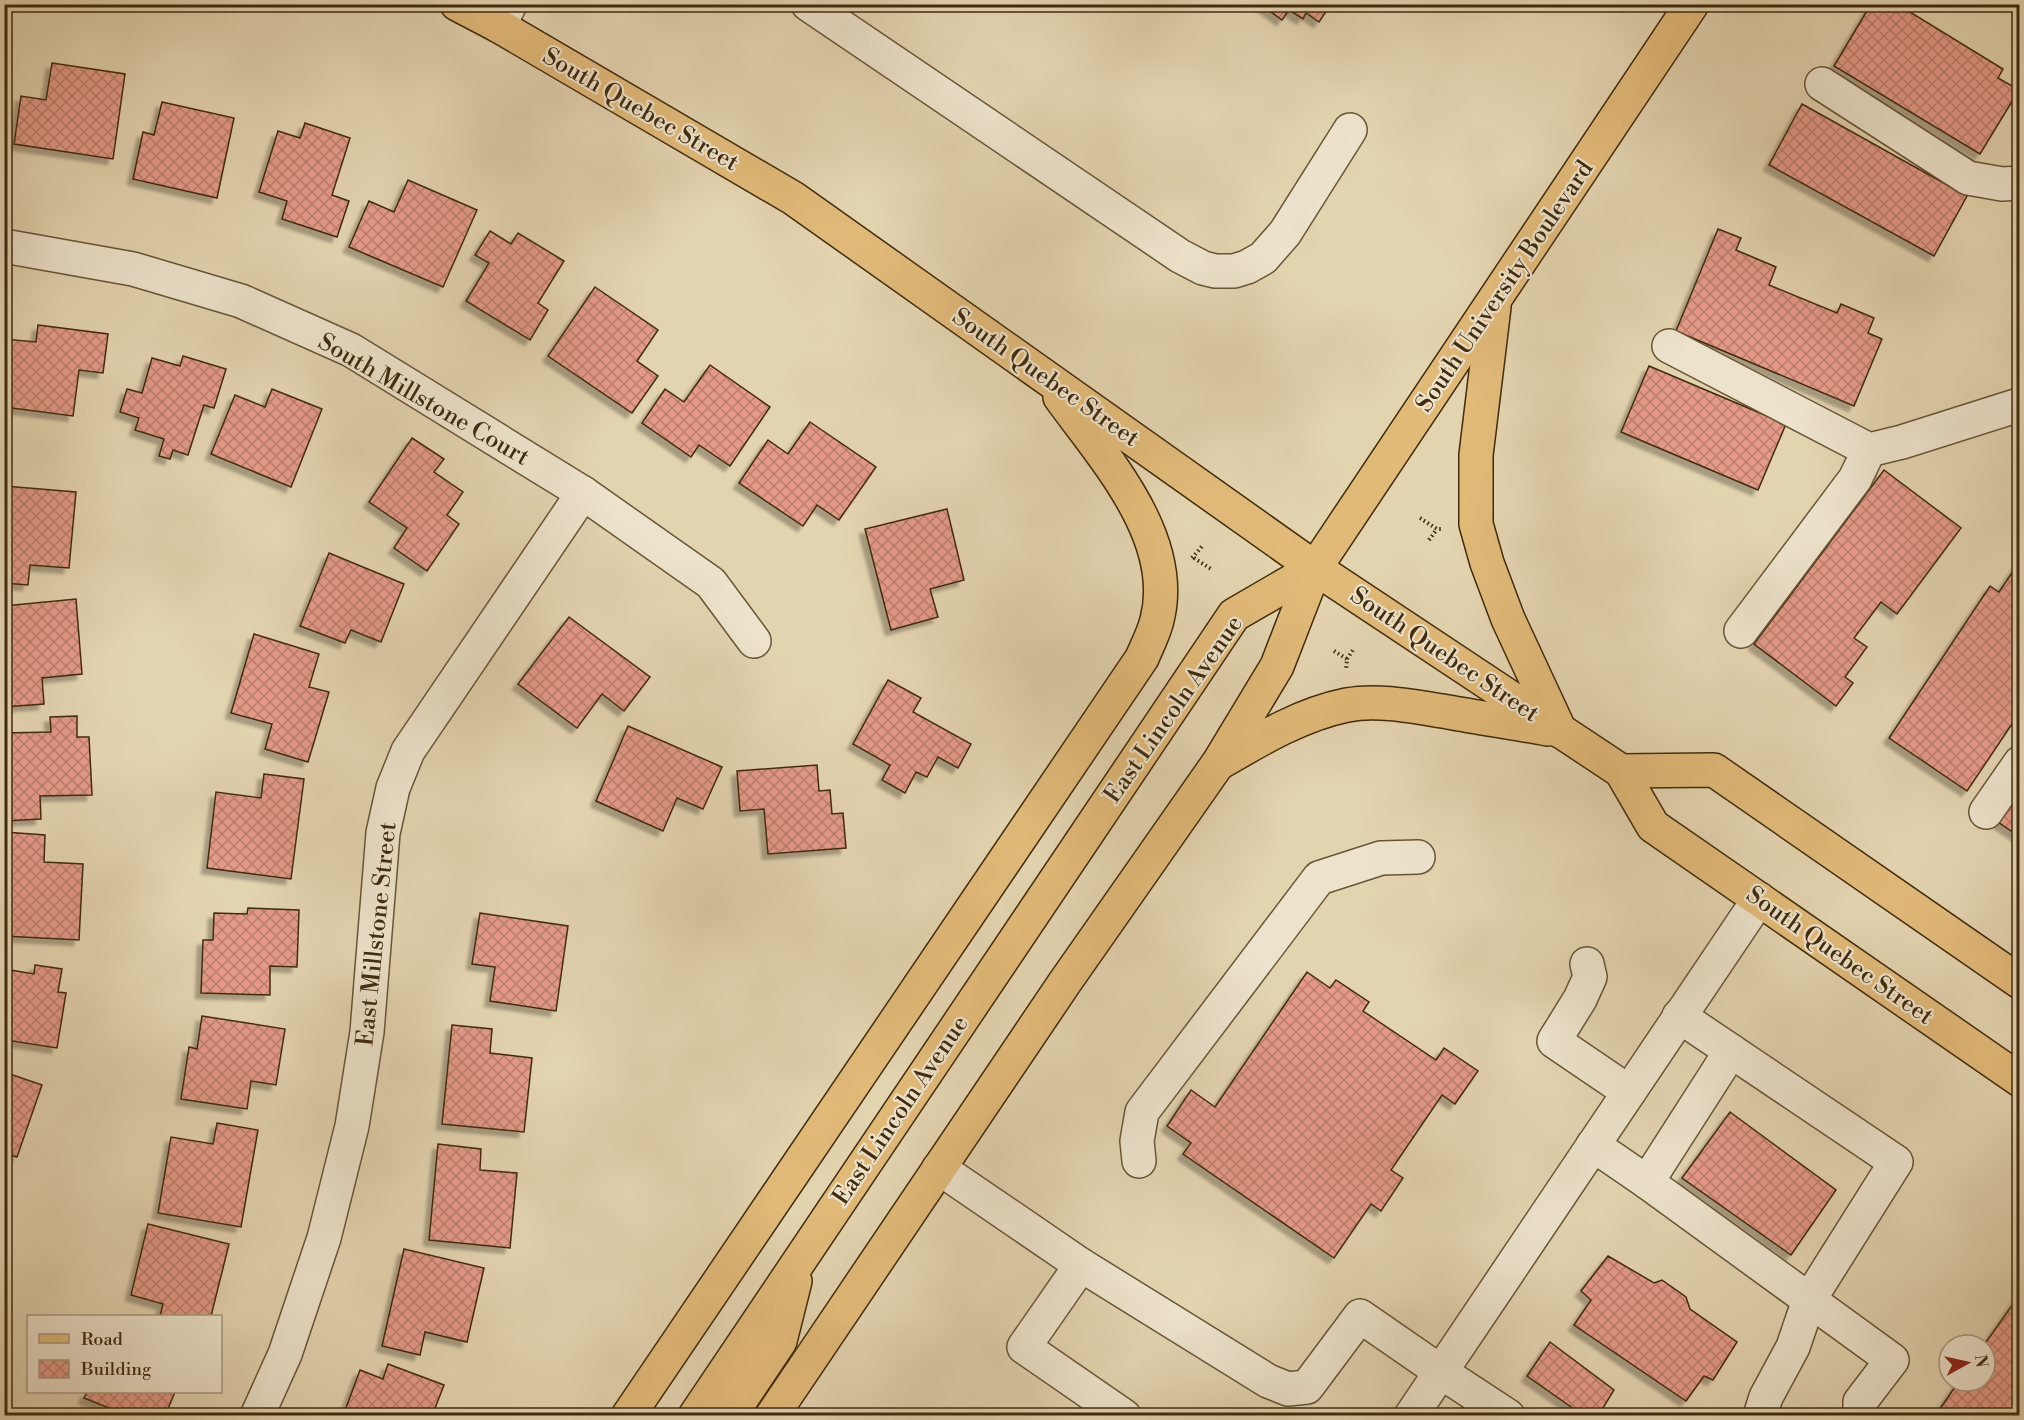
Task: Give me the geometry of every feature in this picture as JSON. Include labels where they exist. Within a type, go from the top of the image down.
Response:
[{"type":"main road","name":"South Quebec Street","points":[[458,4],[505,15],[793,198],[1315,568],[1621,771],[1653,826],[2019,1080]]},
{"type":"main road","name":"South University Boulevard","points":[[1315,568],[1692,4]]},
{"type":"main road","points":[[1496,299],[1476,455],[1476,524],[1487,563],[1508,619],[1560,731]]},
{"type":"main road","points":[[628,1416],[1142,658],[1157,619],[1160,590],[1158,567],[1148,531],[1129,494],[1045,376]]},
{"type":"main road","points":[[772,1416],[1071,972],[1219,762],[1277,666],[1315,568]]},
{"type":"main road","name":"East Lincoln Avenue","points":[[695,1416],[1233,615],[1315,568]]},
{"type":"main road","points":[[1219,762],[1311,716],[1348,705],[1378,704],[1417,707],[1560,731]]},
{"type":"main road","points":[[1621,771],[1713,770],[2019,982]]},
{"type":"main road","points":[[730,1416],[780,1341],[800,1259]]},
{"type":"street","points":[[808,4],[1180,256],[1203,268],[1215,271],[1241,269],[1263,258],[1285,233],[1350,130]]},
{"type":"street","points":[[1822,84],[1968,178],[2002,184],[2019,183]]},
{"type":"street","name":"South Millstone Court","points":[[4,246],[133,269],[241,302],[351,350],[583,494],[711,583],[754,641]]},
{"type":"street","points":[[1669,346],[1869,450],[1902,442],[2019,405],[2019,395]]},
{"type":"street","points":[[1741,631],[1855,479],[1869,450]]},
{"type":"street","name":"East Millstone Street","points":[[257,1416],[285,1354],[324,1238],[352,1126],[368,1032],[383,833],[393,788],[408,751],[583,494]]},
{"type":"street","points":[[1986,812],[2019,763]]},
{"type":"street","points":[[1139,1161],[1137,1141],[1142,1112],[1319,878],[1382,858],[1418,857]]},
{"type":"street","points":[[1412,1416],[1759,899]]},
{"type":"street","points":[[1587,964],[1590,976],[1580,999],[1554,1041],[1629,1092]]},
{"type":"street","points":[[1679,1016],[1896,1162],[1809,1300],[1793,1347],[1766,1397],[1760,1416]]},
{"type":"street","points":[[1647,1182],[1731,1051]]},
{"type":"street","points":[[1593,1145],[1892,1360],[1860,1402],[1860,1416]]},
{"type":"street","points":[[939,1168],[1081,1265],[1268,1381],[1288,1389],[1307,1387],[1360,1316],[1508,1416]]},
{"type":"street","points":[[1081,1265],[1024,1347],[1124,1416]]},
{"type":"path","points":[[1420,518],[1437,529],[1445,530]]},
{"type":"path","points":[[1429,540],[1437,529]]},
{"type":"path","points":[[1187,560],[1194,558],[1203,545]]},
{"type":"path","points":[[1194,558],[1211,569]]},
{"type":"path","points":[[1345,676],[1347,659],[1353,650]]},
{"type":"path","points":[[1334,651],[1347,659]]},
{"type":"building","points":[[1260,4],[1331,4],[1319,22],[1306,13],[1303,19],[1289,10],[1282,20]]},
{"type":"building","points":[[1871,4],[1897,4],[2003,69],[1998,78],[2019,90],[1980,154],[1834,66]]},
{"type":"building","points":[[52,63],[125,74],[113,159],[14,144],[21,96],[46,100]]},
{"type":"building","points":[[162,102],[234,118],[217,198],[133,179],[143,132],[154,135]]},
{"type":"building","points":[[1802,104],[1967,196],[1934,256],[1769,165]]},
{"type":"building","points":[[305,123],[350,138],[332,195],[349,201],[337,237],[282,219],[287,201],[259,192],[278,131],[300,138]]},
{"type":"building","points":[[408,180],[477,210],[443,287],[349,247],[369,201],[394,212]]},
{"type":"building","points":[[1718,229],[1741,238],[1736,250],[1776,267],[1769,285],[1837,313],[1841,304],[1874,318],[1868,333],[1882,339],[1854,406],[1676,331]]},
{"type":"building","points":[[490,231],[511,244],[518,233],[564,261],[538,303],[548,310],[530,340],[466,301],[489,263],[475,255]]},
{"type":"building","points":[[595,287],[658,330],[637,361],[658,376],[632,413],[548,356]]},
{"type":"building","points":[[38,325],[108,334],[103,373],[79,370],[73,416],[4,407],[4,339],[36,342]]},
{"type":"building","points":[[183,356],[226,369],[214,408],[204,405],[188,455],[173,450],[170,459],[159,456],[164,439],[135,430],[139,418],[120,412],[127,389],[142,393],[152,358],[180,366]]},
{"type":"building","points":[[710,365],[770,407],[730,466],[699,445],[691,457],[642,423],[665,389],[684,402]]},
{"type":"building","points":[[1649,366],[1786,424],[1758,490],[1621,432]]},
{"type":"building","points":[[272,389],[322,409],[291,487],[211,454],[235,395],[265,407]]},
{"type":"building","points":[[810,422],[876,467],[839,520],[817,505],[803,526],[739,483],[768,440],[788,454]]},
{"type":"building","points":[[412,438],[444,459],[434,472],[463,492],[447,515],[459,524],[427,571],[394,548],[407,528],[369,502]]},
{"type":"building","points":[[1884,470],[1961,528],[1897,614],[1881,602],[1854,638],[1867,647],[1845,677],[1853,683],[1836,706],[1754,644]]},
{"type":"building","points":[[4,486],[76,492],[69,568],[30,565],[28,585],[4,583]]},
{"type":"building","points":[[947,509],[964,580],[930,589],[938,617],[891,630],[865,529]]},
{"type":"building","points":[[329,553],[404,584],[381,642],[351,630],[345,643],[300,626]]},
{"type":"building","points":[[2020,561],[2020,712],[1967,791],[1889,738],[1990,586],[1999,592]]},
{"type":"building","points":[[76,599],[82,674],[42,678],[44,704],[4,707],[4,606]]},
{"type":"building","points":[[569,617],[650,677],[624,711],[602,694],[577,728],[518,684]]},
{"type":"building","points":[[254,634],[319,654],[309,687],[329,692],[308,762],[265,749],[272,724],[231,713]]},
{"type":"building","points":[[888,680],[921,698],[913,712],[971,744],[958,768],[938,757],[927,777],[916,772],[905,793],[882,780],[890,765],[853,744]]},
{"type":"building","points":[[77,716],[77,737],[89,737],[92,795],[40,796],[41,819],[4,821],[4,733],[51,732],[50,717]]},
{"type":"building","points":[[628,726],[722,767],[703,809],[677,798],[663,831],[596,801]]},
{"type":"building","points":[[817,765],[819,791],[830,790],[832,814],[843,813],[846,848],[768,854],[764,809],[740,811],[737,771]]},
{"type":"building","points":[[264,774],[304,779],[291,879],[207,868],[216,792],[261,798]]},
{"type":"building","points":[[2020,791],[2020,837],[1998,822]]},
{"type":"building","points":[[4,832],[45,835],[44,862],[83,864],[79,940],[4,936]]},
{"type":"building","points":[[248,908],[299,910],[297,967],[270,966],[270,995],[201,993],[203,940],[213,940],[214,913],[247,914]]},
{"type":"building","points":[[480,913],[568,926],[556,1011],[490,1001],[495,967],[472,964]]},
{"type":"building","points":[[35,965],[62,969],[58,992],[66,993],[57,1048],[6,1040],[4,1045],[4,969],[34,974]]},
{"type":"building","points":[[1307,972],[1330,988],[1336,980],[1369,1002],[1363,1011],[1436,1060],[1444,1048],[1478,1071],[1455,1104],[1442,1095],[1391,1170],[1403,1178],[1381,1211],[1371,1204],[1334,1258],[1183,1154],[1191,1143],[1167,1126],[1191,1090],[1215,1107]]},
{"type":"building","points":[[202,1016],[285,1029],[276,1085],[251,1081],[247,1109],[181,1099],[189,1047],[197,1049]]},
{"type":"building","points":[[452,1025],[492,1029],[490,1053],[532,1058],[524,1132],[442,1124]]},
{"type":"building","points":[[4,1072],[42,1085],[17,1157],[4,1153]]},
{"type":"building","points":[[1730,1112],[1836,1190],[1791,1255],[1682,1178]]},
{"type":"building","points":[[217,1123],[258,1130],[241,1227],[158,1213],[171,1137],[213,1144]]},
{"type":"building","points":[[438,1144],[481,1149],[480,1170],[517,1173],[510,1248],[429,1240]]},
{"type":"building","points":[[148,1224],[229,1244],[211,1315],[160,1315],[163,1304],[131,1295]]},
{"type":"building","points":[[404,1249],[484,1268],[467,1342],[425,1332],[420,1355],[382,1346]]},
{"type":"building","points":[[1608,1256],[1654,1283],[1662,1280],[1686,1297],[1690,1309],[1737,1342],[1713,1380],[1704,1376],[1686,1401],[1574,1325],[1591,1300],[1581,1291]]},
{"type":"building","points":[[2020,1294],[2020,1416],[1935,1416],[1951,1393],[1997,1393],[1997,1333],[1992,1333]]},
{"type":"building","points":[[1550,1342],[1614,1390],[1598,1416],[1584,1416],[1527,1376]]},
{"type":"building","points":[[388,1364],[444,1385],[432,1416],[343,1416],[360,1370],[383,1379]]},
{"type":"building","points":[[86,1393],[175,1393],[165,1416],[117,1416],[119,1412],[84,1398]]}]
